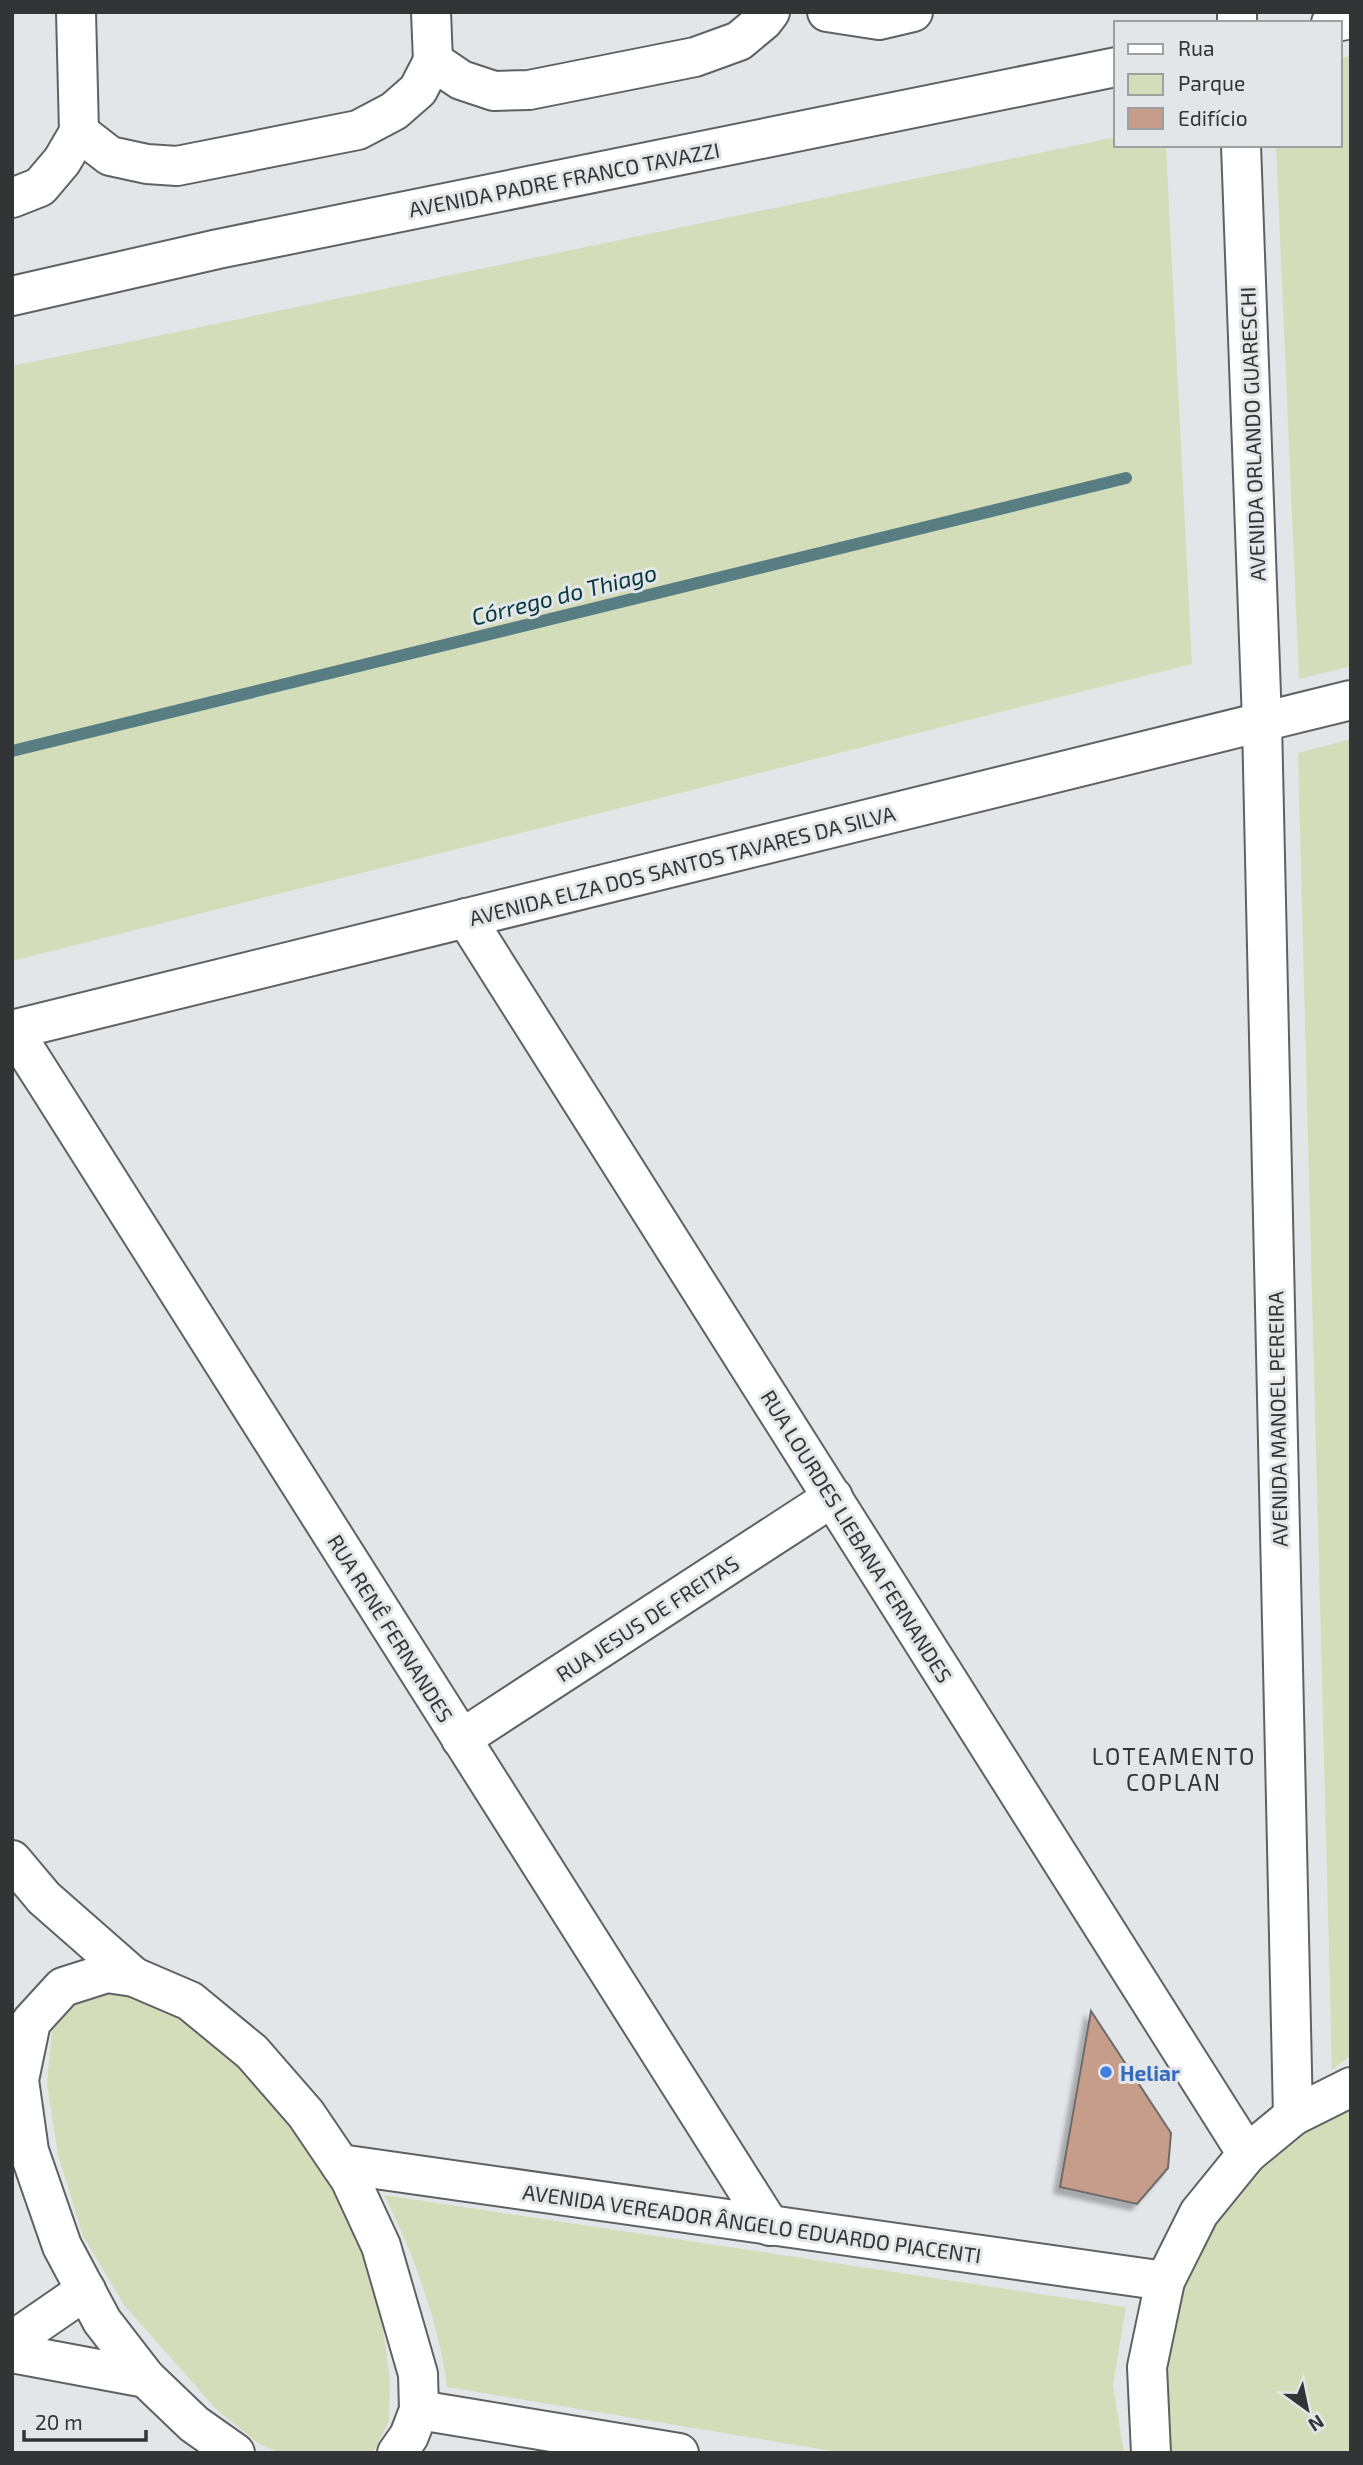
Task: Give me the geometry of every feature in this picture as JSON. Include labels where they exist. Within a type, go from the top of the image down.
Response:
[{"type":"street","points":[[12,198],[40,187],[62,161],[79,132],[76,12]]},
{"type":"street","points":[[79,132],[110,156],[147,164],[177,166],[358,130],[394,111],[418,90],[433,61],[431,12]]},
{"type":"street","points":[[433,61],[461,80],[494,91],[528,90],[695,57],[738,41],[770,12]]},
{"type":"street","points":[[827,12],[879,20],[913,12]]},
{"type":"street","name":"AVENIDA PADRE FRANCO TAVAZZI","points":[[12,296],[218,250],[1114,68]]},
{"type":"street","name":"AVENIDA ORLANDO GUARESCHI","points":[[1241,147],[1262,722]]},
{"type":"street","name":"AVENIDA ELZA DOS SANTOS TAVARES DA SILVA","points":[[13,1030],[1351,700]]},
{"type":"street","name":"AVENIDA MANOEL PEREIRA","points":[[1262,722],[1293,2116]]},
{"type":"street","name":"RUA LOURDES LIEBANA FERNANDES","points":[[466,918],[1247,2154]]},
{"type":"street","name":"RUA RENÊ FERNANDES","points":[[13,1030],[770,2226]]},
{"type":"street","name":"RUA JESUS DE FREITAS","points":[[461,1739],[833,1497]]},
{"type":"street","points":[[12,1860],[44,1898],[134,1977]]},
{"type":"street","points":[[235,2453],[205,2438],[146,2378],[102,2321],[62,2246],[29,2151],[16,2073],[31,2022],[63,1987],[107,1973],[134,1977],[190,2001],[252,2052],[306,2115],[350,2179],[381,2246],[418,2374],[419,2410],[409,2437],[397,2453]]},
{"type":"street","points":[[1151,2453],[1147,2367],[1165,2281],[1199,2213],[1247,2154],[1293,2116],[1351,2087]]},
{"type":"street","name":"AVENIDA VEREADOR ÂNGELO EDUARDO PIACENTI","points":[[340,2164],[1165,2281]]},
{"type":"street","points":[[12,2341],[86,2290]]},
{"type":"street","points":[[12,2353],[146,2378]]},
{"type":"street","points":[[419,2410],[679,2453]]},
{"type":"green space","points":[[1351,56],[1351,666],[1299,679],[1276,147],[1342,147],[1342,58]]},
{"type":"green space","points":[[1114,137],[1114,147],[1166,147],[1192,664],[12,961],[12,366]]},
{"type":"green space","points":[[1351,739],[1351,2055],[1332,2070],[1298,753]]},
{"type":"green space","points":[[108,1984],[138,1996],[186,2023],[238,2067],[295,2124],[337,2186],[365,2254],[382,2320],[390,2381],[389,2421],[373,2453],[279,2453],[258,2443],[217,2410],[124,2305],[83,2236],[58,2155],[47,2085],[52,2029],[70,1997]]},
{"type":"green space","points":[[1351,2102],[1351,2453],[1171,2453],[1166,2437],[1167,2328],[1205,2226],[1276,2144]]},
{"type":"green space","points":[[384,2195],[1126,2307],[1113,2385],[1124,2453],[843,2453],[447,2387],[438,2338],[423,2288]]},
{"type":"building","name":"Heliar","points":[[1091,2011],[1171,2133],[1168,2168],[1137,2204],[1060,2187]]},
{"type":"waterway","name":"Córrego do Thiago","points":[[12,751],[1126,478]]},
{"type":"place","name":"Heliar","points":[[1106,2072]]},
{"type":"district","name":"LOTEAMENTO COPLAN","points":[[1174,1769]]}]
